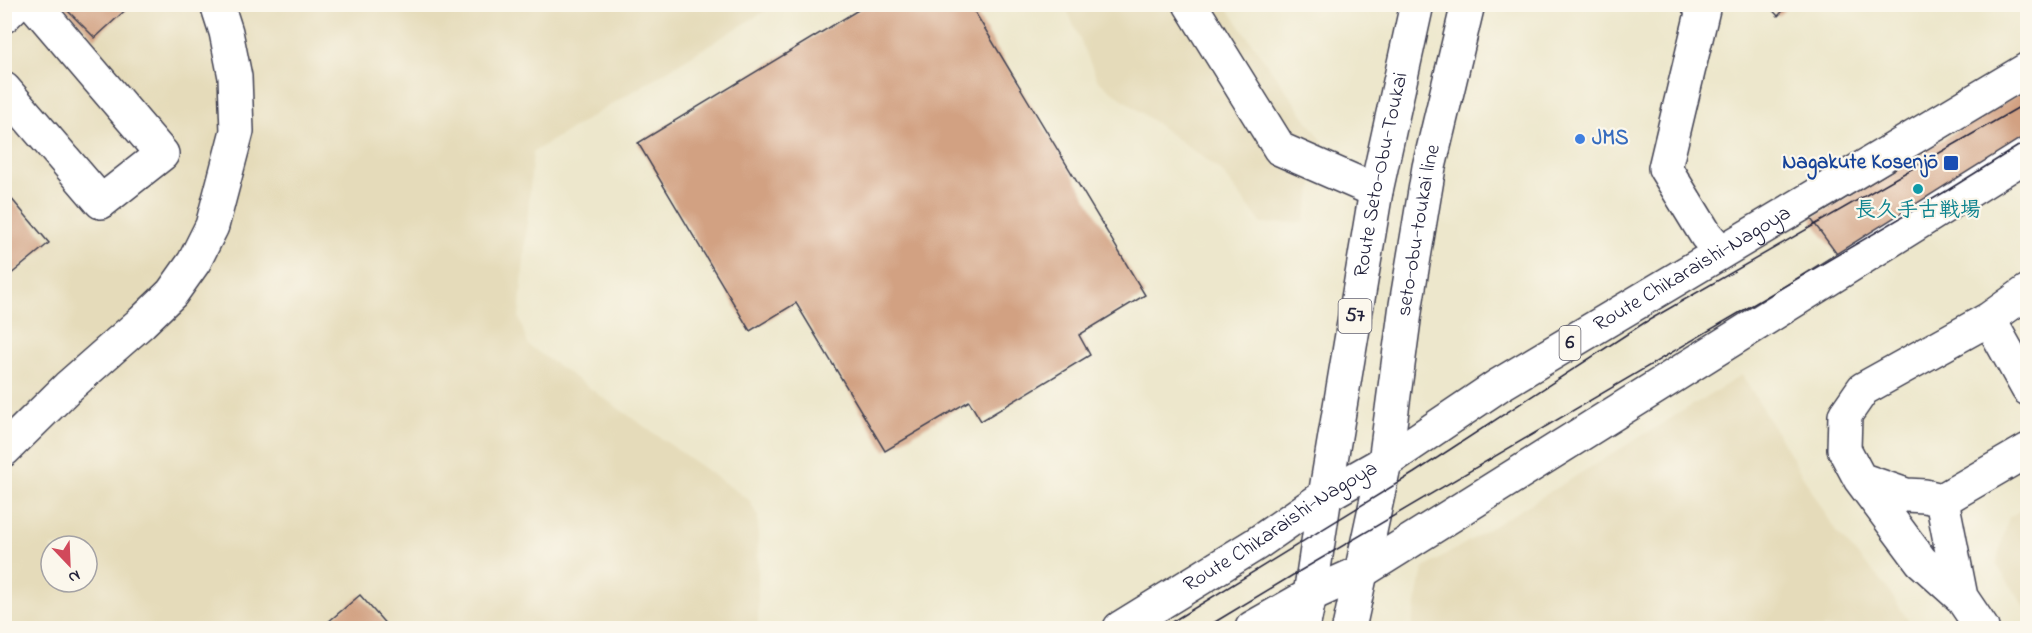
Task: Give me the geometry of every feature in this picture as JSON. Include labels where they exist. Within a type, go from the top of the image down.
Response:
[{"type":"main road","points":[[4,16],[16,4]]},
{"type":"main road","points":[[4,89],[101,202],[162,154],[34,4]]},
{"type":"main road","points":[[6,446],[172,293],[194,262],[213,226],[237,130],[235,77],[226,32],[217,4]]},
{"type":"main road","points":[[1190,4],[1280,149],[1376,191]]},
{"type":"main road","name":"Route Seto-Obu-Toukai","points":[[1303,628],[1376,191],[1417,4]]},
{"type":"main road","name":"seto-obu-toukai line","points":[[1385,462],[1406,305],[1428,167],[1468,4]]},
{"type":"main road","points":[[1698,4],[1703,9],[1665,168],[1706,235],[1720,252]]},
{"type":"main road","name":"Route Chikaraishi-Nagoya","points":[[1120,628],[1256,544],[1325,496],[1385,462],[1499,385],[2028,69]]},
{"type":"main road","points":[[1252,628],[1310,595],[1361,572],[2028,154]]},
{"type":"main road","points":[[1982,628],[1961,597],[1921,561],[1860,479],[1844,449],[1845,415],[1863,389],[1989,319],[2028,291]]},
{"type":"main road","points":[[1989,319],[2028,389]]},
{"type":"main road","points":[[1860,479],[1905,495],[1942,500],[2028,450]]},
{"type":"main road","name":"57","points":[[1349,628],[1385,462]]},
{"type":"main road","points":[[1942,500],[1961,597]]},
{"type":"shaded area","points":[[4,5],[775,5],[533,152],[519,318],[528,345],[749,500],[758,517],[758,628],[5,628]]},
{"type":"shaded area","points":[[1065,5],[1225,5],[1323,142],[1304,222],[1262,224],[1221,171],[1098,81]]},
{"type":"shaded area","points":[[1742,375],[1837,533],[1885,585],[1913,628],[1411,628],[1423,569]]},
{"type":"shaded area","points":[[2027,506],[2027,610],[1996,564],[2009,517]]},
{"type":"building","points":[[61,4],[132,4],[95,38]]},
{"type":"building","points":[[868,4],[970,4],[1145,295],[1079,335],[1090,355],[981,421],[969,401],[885,451],[796,303],[750,331],[638,143]]},
{"type":"building","points":[[1767,4],[1790,4],[1778,16]]},
{"type":"building","name":"長久手古戦場","points":[[2028,88],[2028,160],[1845,265],[1811,219]]},
{"type":"building","points":[[4,190],[49,243],[4,280]]},
{"type":"building","points":[[360,595],[389,628],[321,628]]},
{"type":"tram line","points":[[1162,628],[1414,473],[1644,323],[2028,102]]},
{"type":"tram line","points":[[1205,628],[1948,190],[2028,140]]},
{"type":"place","name":"JMS","points":[[1580,139]]},
{"type":"place","name":"Nagakute Kosenjō","points":[[1951,163]]},
{"type":"place","name":"長久手古戦場","points":[[1918,189]]}]
